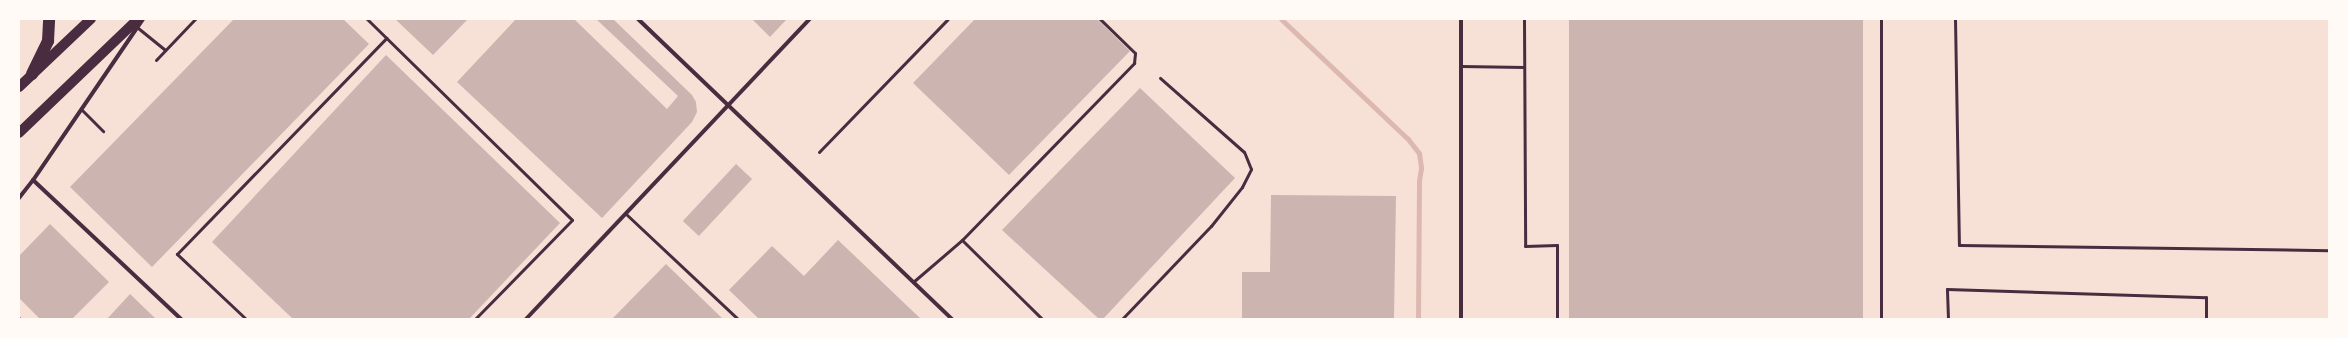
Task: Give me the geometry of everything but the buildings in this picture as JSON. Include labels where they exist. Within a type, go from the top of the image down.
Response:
[{"type":"highway","points":[[32,74],[48,41],[49,19]]},
{"type":"main road","points":[[19,87],[91,19]]},
{"type":"main road","points":[[19,133],[138,23]]},
{"type":"street","points":[[19,198],[34,180],[82,110],[138,23],[143,19]]},
{"type":"street","points":[[638,19],[952,319]]},
{"type":"street","points":[[526,319],[810,19]]},
{"type":"street","points":[[1461,319],[1462,19]]},
{"type":"street","points":[[34,180],[181,319]]},
{"type":"lane","points":[[156,60],[195,19]]},
{"type":"lane","points":[[367,19],[572,220],[475,319]]},
{"type":"lane","points":[[819,152],[948,19]]},
{"type":"lane","points":[[913,282],[962,240],[1134,64],[1135,53],[1100,19]]},
{"type":"lane","points":[[1524,19],[1525,246],[1557,245],[1557,319]]},
{"type":"lane","points":[[1881,19],[1881,319]]},
{"type":"lane","points":[[1955,19],[1959,245],[2329,250]]},
{"type":"lane","points":[[138,23],[165,50]]},
{"type":"lane","points":[[246,319],[177,254],[386,38]]},
{"type":"lane","points":[[1461,66],[1524,67]]},
{"type":"lane","points":[[1122,319],[1212,226],[1242,187],[1251,169],[1244,152],[1160,78]]},
{"type":"lane","points":[[82,110],[103,131]]},
{"type":"lane","points":[[626,214],[738,319]]},
{"type":"lane","points":[[962,240],[1042,319]]},
{"type":"lane","points":[[1948,319],[1947,289],[2206,297],[2206,319]]},
{"type":"waterway","points":[[1281,19],[1408,139],[1419,153],[1421,168],[1419,181],[1418,319]]}]
